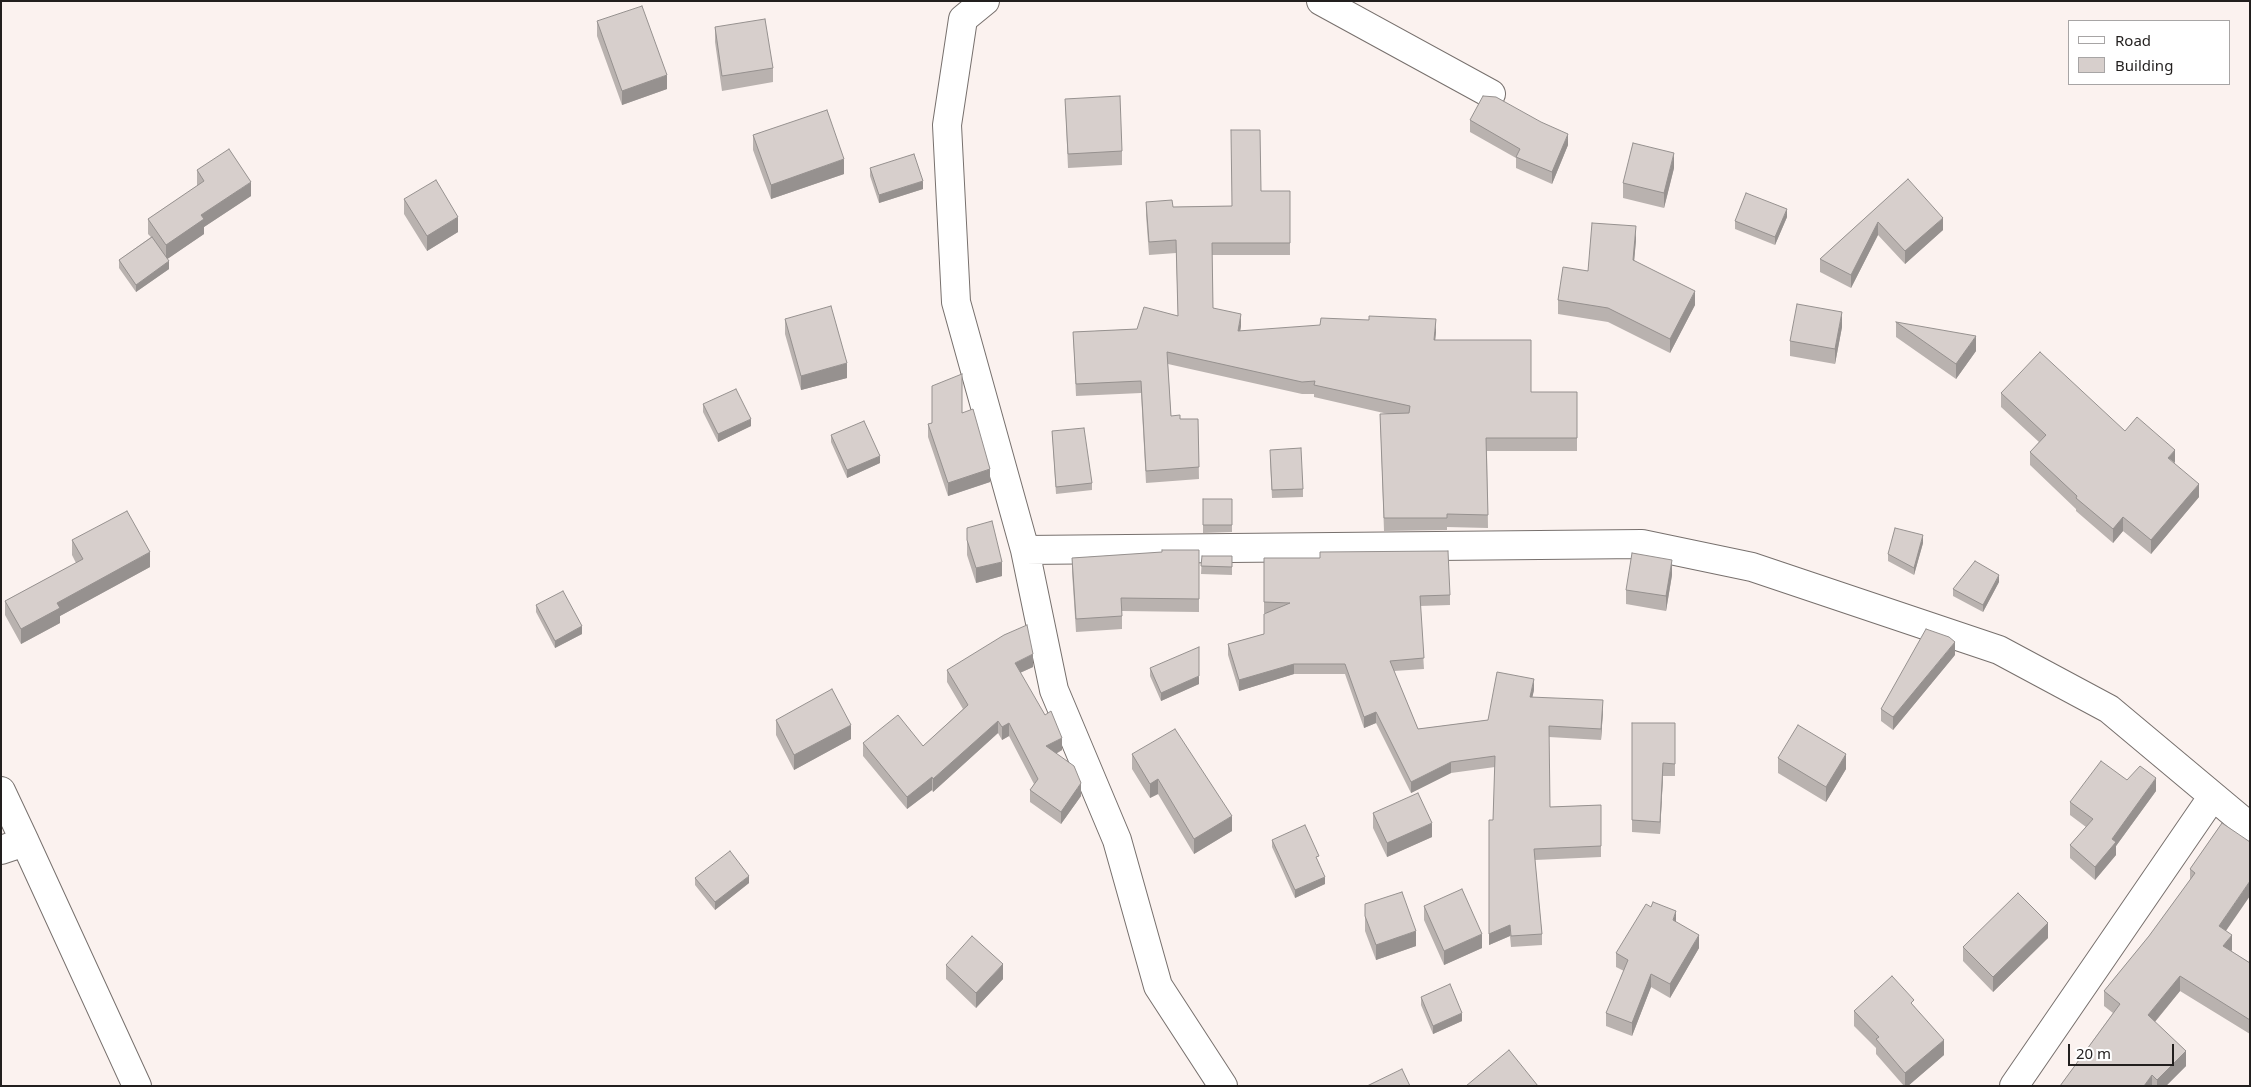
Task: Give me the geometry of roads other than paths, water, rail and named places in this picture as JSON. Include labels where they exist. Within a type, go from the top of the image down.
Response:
[{"type":"street","points":[[985,1],[963,19],[947,124],[956,302],[1025,550],[1054,690],[1117,840],[1158,986],[1223,1086]]},
{"type":"street","points":[[1321,1],[1491,94]]},
{"type":"street","points":[[1025,550],[1642,544],[1752,568],[1999,650],[2109,710],[2250,827]]},
{"type":"street","points":[[1,791],[13,846],[138,1086]]},
{"type":"street","points":[[2014,1086],[2213,796]]}]
